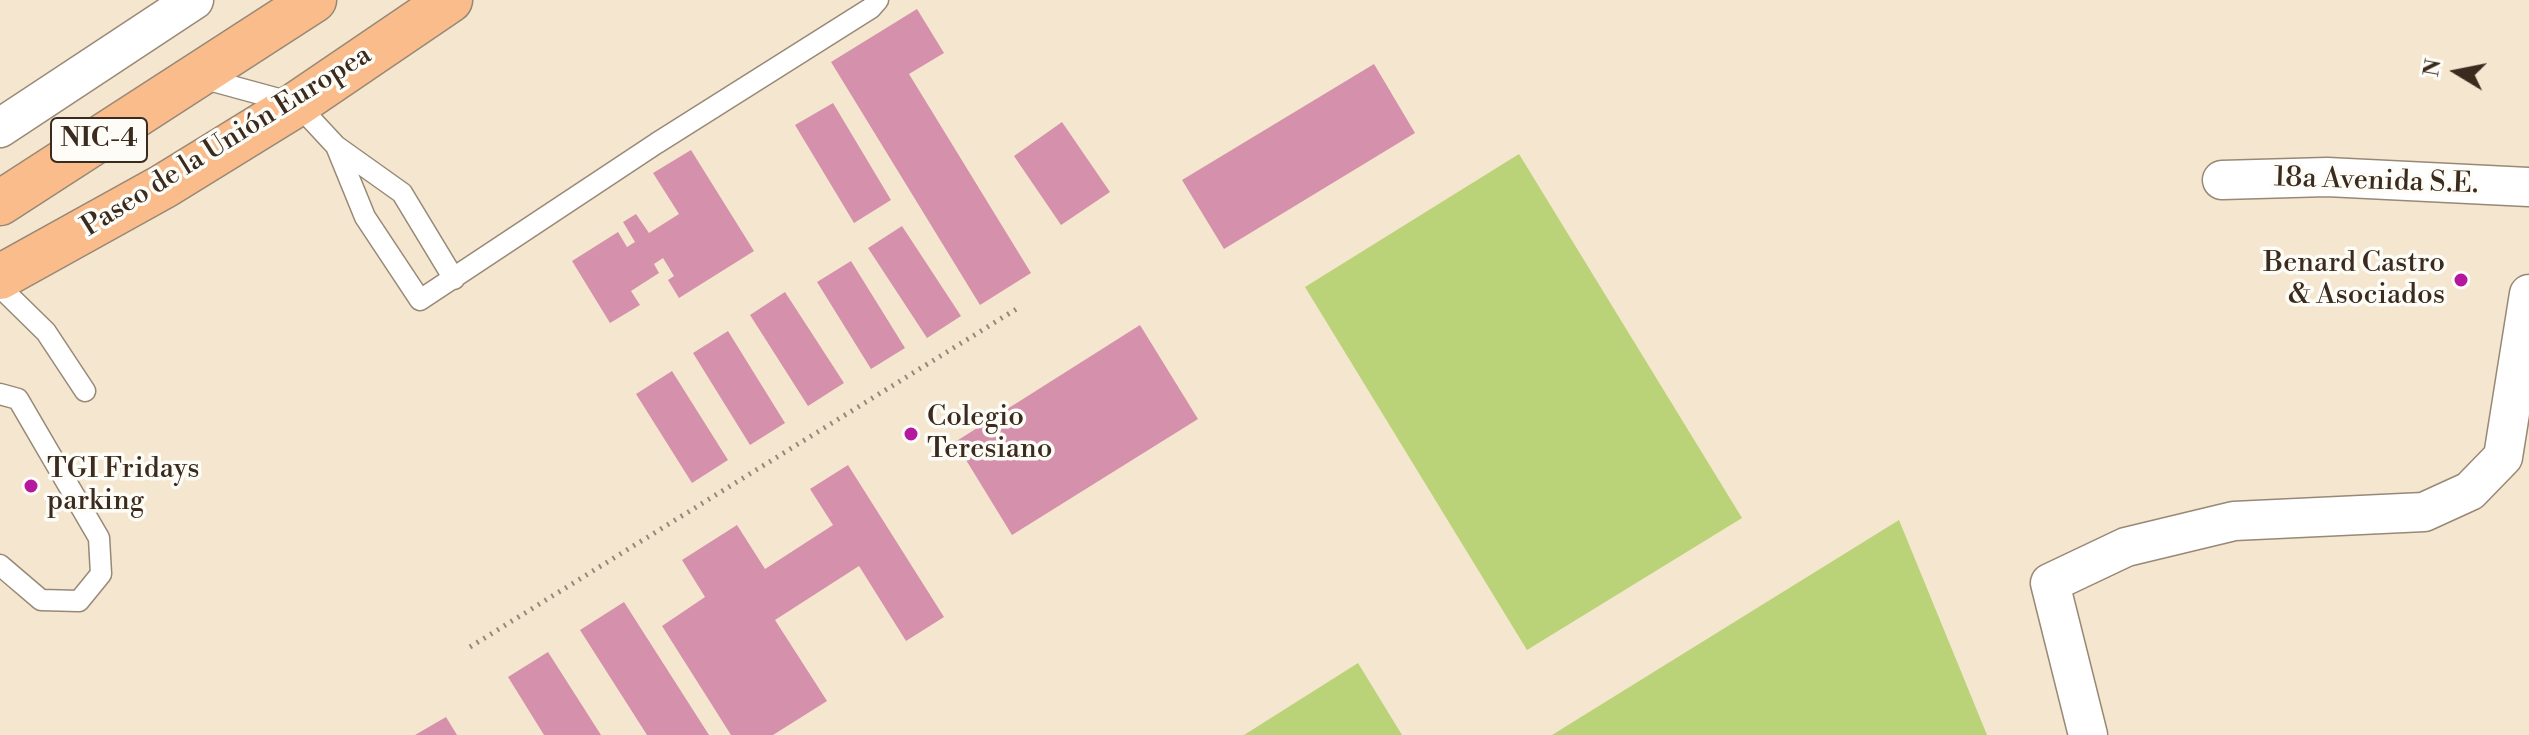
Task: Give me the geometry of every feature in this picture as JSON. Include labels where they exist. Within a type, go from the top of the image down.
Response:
[{"type":"highway","name":"NIC-4","points":[[0,203],[314,0]]},
{"type":"highway","name":"Paseo de la Unión Europea","points":[[0,277],[164,186],[297,104],[450,0]]},
{"type":"street","points":[[0,128],[194,0]]},
{"type":"street","name":"18a Avenida S.E.","points":[[2222,180],[2327,177],[2529,187]]},
{"type":"street","points":[[2088,735],[2050,583],[2126,547],[2234,521],[2424,512],[2470,491],[2503,457],[2529,294]]},
{"type":"lane","points":[[336,146],[365,217],[420,300],[657,143],[871,8],[878,0]]},
{"type":"lane","points":[[198,77],[297,104],[336,146],[402,193],[454,279]]},
{"type":"lane","points":[[0,287],[46,332],[85,391]]},
{"type":"lane","points":[[0,394],[18,399],[99,538],[101,574],[79,601],[41,600],[0,565]]},
{"type":"path","points":[[470,647],[1018,308]]},
{"type":"green space","points":[[1519,154],[1742,518],[1527,650],[1305,287]]},
{"type":"green space","points":[[1899,520],[1987,735],[1552,735]]},
{"type":"green space","points":[[1358,663],[1402,735],[1244,735]]},
{"type":"building","points":[[917,9],[944,53],[909,74],[1031,273],[980,305],[831,62]]},
{"type":"building","points":[[1374,64],[1415,133],[1224,249],[1182,180]]},
{"type":"building","points":[[833,103],[891,200],[854,223],[795,125]]},
{"type":"building","points":[[1062,122],[1110,192],[1061,225],[1014,156]]},
{"type":"building","points":[[691,150],[754,251],[679,298],[668,280],[674,276],[663,258],[654,264],[659,273],[631,291],[640,305],[610,323],[572,261],[618,232],[627,247],[635,242],[623,222],[636,214],[649,233],[679,214],[653,173]]},
{"type":"building","points":[[902,226],[961,316],[927,338],[868,248]]},
{"type":"building","points":[[851,261],[905,348],[871,369],[817,282]]},
{"type":"building","points":[[785,292],[844,383],[808,406],[750,315]]},
{"type":"building","points":[[1140,325],[1198,419],[1012,535],[955,442]]},
{"type":"building","points":[[728,331],[785,423],[750,445],[693,353]]},
{"type":"building","points":[[672,371],[728,460],[692,483],[636,394]]},
{"type":"building","points":[[848,465],[944,617],[906,641],[859,566],[775,620],[827,701],[773,735],[731,735],[662,626],[705,597],[682,560],[737,525],[765,569],[833,525],[810,489]]},
{"type":"building","points":[[624,602],[709,735],[647,735],[580,630]]},
{"type":"building","points":[[548,652],[601,735],[544,735],[508,677]]},
{"type":"building","points":[[446,717],[457,735],[415,735]]},
{"type":"place","name":"Benard Castro & Asociados","points":[[2461,280]]},
{"type":"place","name":"Colegio Teresiano","points":[[911,434]]},
{"type":"place","name":"TGI Fridays parking","points":[[31,486]]}]
